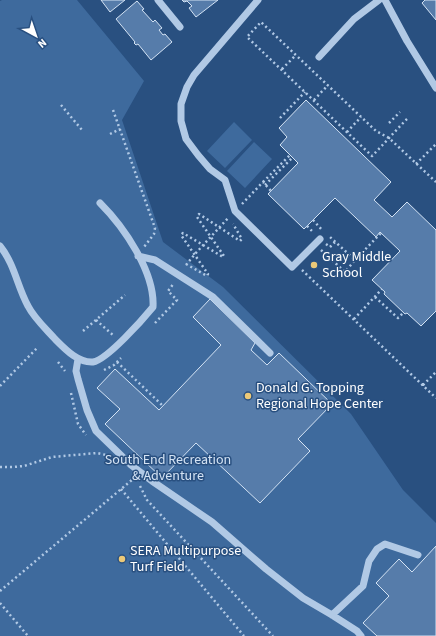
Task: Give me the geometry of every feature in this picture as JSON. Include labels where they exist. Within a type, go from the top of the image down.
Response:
[{"type":"street","points":[[158,0],[180,26]]},
{"type":"street","points":[[258,0],[194,75],[187,87],[181,104],[181,121],[186,139],[210,169],[225,180],[235,211],[292,268],[318,241]]},
{"type":"street","points":[[319,57],[354,19],[379,0]]},
{"type":"street","points":[[385,0],[407,41],[436,88]]},
{"type":"street","points":[[0,246],[11,263],[29,308],[47,331],[64,348],[78,359],[94,362],[105,356],[118,344],[153,307],[154,296],[150,281],[138,256],[123,231],[100,203]]},
{"type":"street","points":[[138,256],[155,260],[213,296],[270,354]]},
{"type":"street","points":[[78,359],[76,371],[87,410],[96,431],[132,465],[152,481],[212,522],[266,569],[303,598],[357,631],[362,636]]},
{"type":"street","points":[[332,615],[363,586],[369,561],[377,549],[385,544],[418,555]]},
{"type":"path","points":[[407,119],[389,138],[372,156],[247,37],[261,22],[376,131],[389,138],[436,182]]},
{"type":"path","points":[[282,70],[296,55]]},
{"type":"path","points":[[314,100],[328,85]]},
{"type":"path","points":[[280,118],[305,92]]},
{"type":"path","points":[[61,105],[82,130]]},
{"type":"path","points":[[113,110],[155,228],[154,234],[138,256]]},
{"type":"path","points":[[389,124],[400,112]]},
{"type":"path","points":[[347,132],[361,117]]},
{"type":"path","points":[[110,134],[120,130]]},
{"type":"path","points":[[416,164],[436,144]]},
{"type":"path","points":[[264,184],[290,155]]},
{"type":"path","points":[[228,218],[242,239],[240,241],[219,228],[199,214],[197,217],[211,236],[224,256],[223,257],[202,246],[183,233],[181,235],[195,254],[208,274],[207,276],[186,264],[195,254],[202,246],[211,236],[219,228],[228,218],[293,157]]},
{"type":"path","points":[[264,184],[271,191]]},
{"type":"path","points":[[313,220],[324,231]]},
{"type":"path","points":[[307,226],[310,230]]},
{"type":"path","points":[[318,241],[345,272],[381,233]]},
{"type":"path","points":[[330,236],[355,260]]},
{"type":"path","points":[[330,247],[335,242]]},
{"type":"path","points":[[296,264],[436,398]]},
{"type":"path","points":[[354,319],[382,289]]},
{"type":"path","points":[[83,331],[125,295]]},
{"type":"path","points":[[375,297],[398,318],[404,313]]},
{"type":"path","points":[[96,320],[114,336]]},
{"type":"path","points":[[0,386],[38,347]]},
{"type":"path","points":[[58,362],[69,367]]},
{"type":"path","points":[[117,362],[163,406]]},
{"type":"path","points":[[423,386],[436,372]]},
{"type":"path","points":[[0,466],[24,466],[52,457],[97,454],[109,455]]},
{"type":"path","points":[[128,474],[141,487],[147,500],[273,636]]},
{"type":"path","points":[[0,591],[133,479]]},
{"type":"path","points":[[121,489],[244,636]]},
{"type":"path","points":[[0,603],[28,636]]},
{"type":"green space","name":"South End Recreation & Adventure","points":[[77,0],[144,81],[122,120],[163,242],[223,287],[351,414],[403,490],[436,523],[436,636],[0,636],[0,1]]},
{"type":"green space","points":[[234,122],[252,140],[225,168],[207,151]]},
{"type":"green space","points":[[254,142],[272,159],[245,188],[227,171]]},
{"type":"building","points":[[101,0],[125,0],[110,12]]},
{"type":"building","points":[[182,0],[218,0],[196,17],[189,8],[192,6],[187,1],[184,2]]},
{"type":"building","points":[[425,0],[436,0],[436,20],[422,3]]},
{"type":"building","points":[[137,1],[144,9],[142,10],[153,22],[155,20],[162,28],[159,30],[163,35],[165,34],[172,42],[151,60],[138,44],[136,45],[134,43],[135,42],[116,19]]},
{"type":"building","name":"Gray Middle School","points":[[306,100],[391,182],[374,200],[392,217],[407,202],[436,230],[436,311],[421,326],[407,313],[405,314],[372,280],[400,251],[380,232],[376,237],[335,198],[304,229],[268,194],[298,163],[280,145],[287,137],[279,128]]},
{"type":"building","name":"Donald G. Topping Regional Hope Center","points":[[210,299],[255,343],[251,350],[267,365],[279,353],[332,404],[298,439],[310,451],[260,503],[196,443],[162,478],[105,424],[120,409],[97,388],[115,369],[159,410],[221,345],[193,317]]},
{"type":"building","points":[[436,546],[436,636],[377,636],[363,623],[389,596],[376,583],[399,559],[412,572]]},
{"type":"place","name":"Gray Middle School","points":[[314,265]]},
{"type":"place","name":"Donald G. Topping Regional Hope Center","points":[[248,396]]},
{"type":"place","name":"SERA Multipurpose Turf Field","points":[[122,559]]}]
